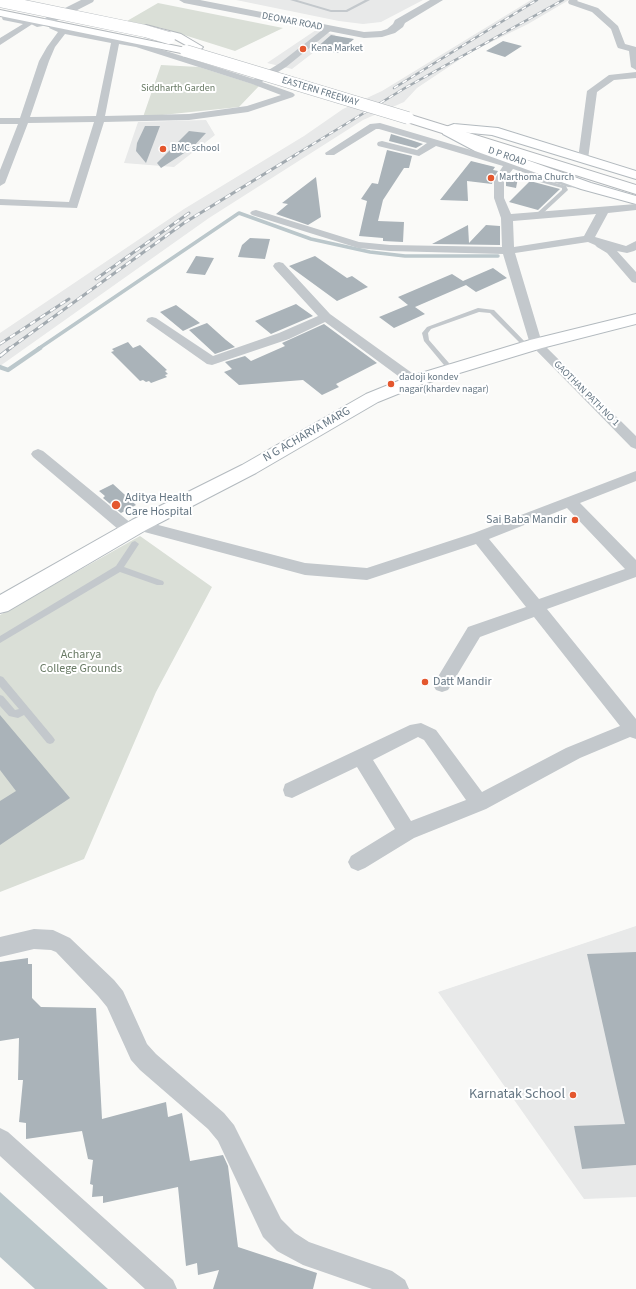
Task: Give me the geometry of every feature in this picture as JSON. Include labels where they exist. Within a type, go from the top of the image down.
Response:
[{"type":"main road","points":[[8,0],[137,25],[177,36],[191,49]]},
{"type":"main road","name":"EASTERN FREEWAY","points":[[0,1],[145,31],[164,40]]},
{"type":"main road","name":"EASTERN FREEWAY","points":[[0,6],[164,40],[451,130],[636,184]]},
{"type":"main road","points":[[3,15],[43,25],[111,35],[156,46],[191,49]]},
{"type":"main road","points":[[451,130],[493,131],[636,175]]},
{"type":"main road","name":"D P ROAD","points":[[451,130],[480,148],[586,186],[636,200]]},
{"type":"main road","name":"EASTERN FREEWAY","points":[[489,141],[636,190]]},
{"type":"main road","name":"N G ACHARYA MARG","points":[[0,605],[135,533],[372,398],[414,381],[532,346],[636,319]]},
{"type":"street","points":[[0,42],[43,25],[56,9],[73,0]]},
{"type":"street","points":[[0,47],[89,0]]},
{"type":"street","name":"DEONAR ROAD","points":[[184,0],[364,35],[382,34],[399,25],[405,24],[438,0]]},
{"type":"street","name":"DEONAR ROAD","points":[[415,16],[448,0]]},
{"type":"street","points":[[574,0],[572,2],[595,10],[615,28],[620,46],[633,49],[636,67]]},
{"type":"street","points":[[0,121],[189,117],[248,109],[290,95],[255,82],[138,45],[61,31],[43,25]]},
{"type":"street","points":[[0,183],[44,61],[51,47],[43,25]]},
{"type":"street","points":[[255,82],[283,65],[329,29]]},
{"type":"street","points":[[0,202],[74,206],[100,119],[114,45],[117,41]]},
{"type":"street","points":[[583,159],[592,92],[612,77],[636,75]]},
{"type":"street","points":[[330,153],[374,126],[380,126],[511,165],[568,184],[586,186]]},
{"type":"street","points":[[382,144],[419,153],[434,143]]},
{"type":"street","points":[[511,165],[505,170],[499,180],[499,198],[507,218],[509,253],[520,276],[532,346]]},
{"type":"street","points":[[507,218],[636,207]]},
{"type":"street","points":[[588,239],[604,209]]},
{"type":"street","points":[[256,213],[358,245],[390,248],[509,253],[592,243],[611,250],[636,279]]},
{"type":"street","points":[[509,253],[588,239],[626,250],[630,249],[636,244]]},
{"type":"street","points":[[279,266],[326,316],[414,381]]},
{"type":"street","points":[[152,321],[212,361],[284,336],[326,316]]},
{"type":"street","name":"GAOTHAN PATH NO 1","points":[[532,346],[636,444]]},
{"type":"street","points":[[38,454],[135,533],[305,569],[367,574],[479,537],[636,476]]},
{"type":"street","points":[[442,685],[474,632],[636,571],[570,502]]},
{"type":"street","points":[[358,862],[407,832],[479,803],[573,753],[635,730],[533,610],[479,537]]},
{"type":"street","points":[[292,790],[416,730],[425,731],[430,735],[479,803]]},
{"type":"street","points":[[361,757],[407,832]]},
{"type":"street","points":[[0,947],[34,939],[54,940],[63,945],[115,999],[139,1052],[148,1062],[216,1121],[226,1133],[272,1228],[286,1242],[303,1252],[383,1280],[396,1289]]},
{"type":"street","points":[[0,1140],[164,1289]]},
{"type":"lane","points":[[292,0],[331,11],[347,11],[368,0]]},
{"type":"lane","points":[[520,175],[564,187],[565,190],[538,216]]},
{"type":"lane","points":[[451,370],[426,340],[425,333],[429,328],[478,310],[492,311],[532,346]]},
{"type":"lane","points":[[0,640],[119,568],[135,533]]},
{"type":"lane","points":[[119,568],[160,583]]},
{"type":"lane","points":[[0,680],[50,740]]},
{"type":"lane","points":[[0,699],[12,713],[18,714],[24,710]]},
{"type":"shaded area","points":[[236,0],[423,0],[381,22],[363,24],[339,21]]},
{"type":"shaded area","points":[[531,0],[569,0],[528,24],[471,52],[417,88],[404,102],[363,120],[209,218],[0,366],[0,333],[184,209],[304,136],[343,109],[382,91]]},
{"type":"shaded area","name":"Kena Market","points":[[316,30],[336,35],[292,69],[267,63]]},
{"type":"shaded area","name":"BMC school","points":[[206,120],[215,135],[174,167],[124,163],[138,122]]},
{"type":"shaded area","name":"Karnatak School","points":[[636,926],[636,1197],[584,1199],[438,992]]},
{"type":"shaded area","points":[[0,1192],[108,1289],[35,1289],[0,1257]]},
{"type":"green space","points":[[158,3],[283,28],[235,51],[162,28],[127,21]]},
{"type":"green space","name":"Siddharth Garden","points":[[161,65],[199,67],[259,86],[239,107],[143,117]]},
{"type":"green space","name":"Acharya College Grounds","points":[[140,536],[212,587],[156,692],[84,859],[0,892],[0,615]]},
{"type":"building","points":[[331,35],[354,39],[338,53],[315,49]]},
{"type":"building","points":[[503,41],[522,46],[505,57],[486,51]]},
{"type":"building","points":[[145,126],[160,126],[146,163],[136,151],[137,143]]},
{"type":"building","points":[[189,131],[206,133],[192,148],[161,168],[157,163]]},
{"type":"building","points":[[391,134],[423,144],[416,148],[389,141]]},
{"type":"building","points":[[387,150],[412,156],[409,168],[404,168],[383,200],[378,221],[404,222],[403,242],[383,241],[383,238],[359,236],[367,201],[361,199],[372,183],[378,184]]},
{"type":"building","points":[[471,161],[495,167],[493,170],[498,171],[492,184],[467,181],[468,201],[440,200]]},
{"type":"building","points":[[510,175],[518,178],[516,188],[506,186],[506,181]]},
{"type":"building","points":[[316,177],[321,217],[308,225],[276,214],[288,204],[282,203]]},
{"type":"building","points":[[530,181],[560,189],[538,210],[509,202]]},
{"type":"building","points":[[468,225],[469,243],[486,225],[500,226],[500,245],[432,244]]},
{"type":"building","points":[[250,238],[270,239],[265,259],[238,257],[242,245]]},
{"type":"building","points":[[196,256],[214,258],[205,275],[186,273]]},
{"type":"building","points":[[315,256],[347,278],[352,276],[368,287],[337,301],[289,266]]},
{"type":"building","points":[[493,268],[507,278],[476,292],[466,285],[415,307],[425,314],[394,328],[379,317],[408,305],[398,297],[452,274],[463,281]]},
{"type":"building","points":[[296,304],[313,316],[271,334],[255,321]]},
{"type":"building","points":[[176,305],[200,323],[183,331],[160,312]]},
{"type":"building","points":[[207,323],[235,347],[215,354],[189,330]]},
{"type":"building","points":[[324,324],[377,363],[336,384],[339,387],[322,395],[303,380],[239,385],[224,372],[232,369],[225,362],[245,356],[251,361],[285,346],[282,343]]},
{"type":"building","points":[[128,342],[133,348],[140,345],[167,370],[165,371],[168,374],[165,375],[167,377],[151,383],[149,381],[140,381],[111,352],[114,351],[112,349]]},
{"type":"building","points":[[113,484],[136,505],[121,513],[103,498],[105,496],[99,491]]},
{"type":"building","points":[[0,715],[70,798],[0,845],[0,801],[16,791],[0,770]]},
{"type":"building","points":[[636,952],[636,1165],[582,1169],[574,1126],[625,1124],[587,954]]},
{"type":"building","points":[[28,958],[28,964],[32,964],[32,998],[41,1007],[96,1008],[102,1119],[166,1102],[168,1117],[182,1113],[190,1161],[223,1155],[228,1166],[238,1247],[317,1273],[313,1289],[213,1289],[219,1270],[198,1275],[197,1263],[186,1266],[178,1187],[103,1203],[103,1196],[92,1197],[93,1185],[90,1184],[93,1160],[88,1159],[82,1131],[26,1139],[26,1123],[19,1122],[23,1080],[18,1080],[19,1038],[0,1041],[0,962]]},
{"type":"waterway","points":[[38,349],[239,213],[311,239],[370,252],[405,256],[498,256]]},
{"type":"waterway","points":[[0,367],[8,370],[40,348]]},
{"type":"railway","points":[[394,88],[537,0]]},
{"type":"railway","points":[[295,155],[405,88],[563,0]]},
{"type":"railway","points":[[9,349],[184,223],[297,154]]},
{"type":"railway","points":[[96,279],[189,213]]},
{"type":"railway","points":[[0,344],[69,299]]},
{"type":"railway","points":[[0,356],[10,348]]},
{"type":"place","name":"Kena Market","points":[[303,49]]},
{"type":"place","name":"BMC school","points":[[163,149]]},
{"type":"place","name":"Marthoma Church","points":[[491,178]]},
{"type":"place","name":"dadoji kondev nagar(khardev nagar)","points":[[391,384]]},
{"type":"place","name":"Aditya Health Care Hospital","points":[[116,505]]},
{"type":"place","name":"Sai Baba Mandir","points":[[575,520]]},
{"type":"place","name":"Datt Mandir","points":[[425,682]]},
{"type":"place","name":"Karnatak School","points":[[573,1095]]}]
